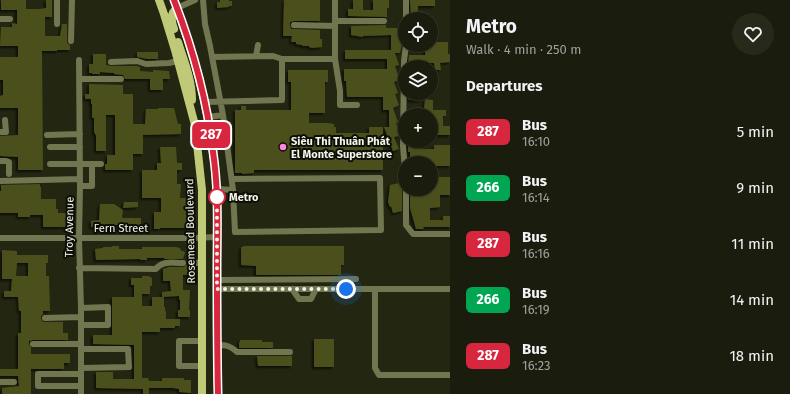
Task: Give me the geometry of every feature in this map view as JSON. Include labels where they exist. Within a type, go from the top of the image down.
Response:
[{"type":"main road","name":"Rosemead Boulevard","points":[[159,0],[178,61],[195,125],[202,190],[202,394]]},
{"type":"main road","points":[[163,0],[166,5],[178,8]]},
{"type":"main road","points":[[174,0],[178,8],[199,77],[214,153],[217,189],[218,394]]},
{"type":"main road","points":[[178,8],[172,13],[172,24],[188,72],[192,94],[190,109]]},
{"type":"street","points":[[57,0],[57,24]]},
{"type":"street","points":[[71,41],[72,0]]},
{"type":"street","points":[[178,8],[195,0]]},
{"type":"street","points":[[203,0],[205,24],[221,102],[232,178],[235,232],[381,230],[380,178],[232,178]]},
{"type":"street","points":[[335,0],[335,59],[340,91],[340,105],[358,105]]},
{"type":"street","points":[[406,0],[406,12]]},
{"type":"street","points":[[0,19],[10,19]]},
{"type":"street","points":[[294,25],[384,21]]},
{"type":"street","points":[[256,56],[258,45]]},
{"type":"street","points":[[404,156],[405,52]]},
{"type":"street","points":[[212,57],[273,56],[282,59],[335,59]]},
{"type":"street","points":[[204,102],[282,100],[282,59]]},
{"type":"street","name":"Troy Avenue","points":[[79,60],[79,268],[81,308],[81,394]]},
{"type":"street","points":[[111,62],[137,61],[146,64],[178,61]]},
{"type":"street","points":[[79,79],[121,79]]},
{"type":"street","points":[[208,117],[223,115]]},
{"type":"street","points":[[0,132],[6,132],[5,120]]},
{"type":"street","points":[[47,134],[80,134]]},
{"type":"street","points":[[50,147],[80,147]]},
{"type":"street","points":[[0,161],[9,162],[9,174]]},
{"type":"street","points":[[50,164],[101,164]]},
{"type":"street","points":[[80,186],[92,186],[92,164]]},
{"type":"street","points":[[0,181],[80,179]]},
{"type":"street","points":[[217,189],[233,190]]},
{"type":"street","points":[[406,196],[406,225],[413,234],[450,234]]},
{"type":"street","name":"Fern Street","points":[[0,238],[217,237]]},
{"type":"street","points":[[191,264],[202,262]]},
{"type":"street","points":[[79,268],[156,269],[162,263],[183,263]]},
{"type":"street","points":[[217,280],[356,279]]},
{"type":"street","points":[[217,289],[450,289]]},
{"type":"street","points":[[292,289],[299,299],[312,298],[316,289]]},
{"type":"street","points":[[375,289],[375,368],[379,375],[450,375]]},
{"type":"street","points":[[81,308],[108,307],[108,325],[81,325]]},
{"type":"street","points":[[45,318],[81,317]]},
{"type":"street","points":[[202,341],[179,341],[179,366],[202,366]]},
{"type":"street","points":[[33,344],[128,349],[129,367],[38,374],[38,386],[81,386]]},
{"type":"street","points":[[217,346],[227,345],[237,352],[290,352]]},
{"type":"street","points":[[0,382],[14,382]]},
{"type":"building","points":[[1,0],[26,0],[26,9],[40,9],[46,8],[46,0],[52,0],[52,17],[45,17],[45,36],[60,36],[62,24],[67,24],[67,43],[70,45],[70,50],[42,51],[43,170],[18,170],[18,157],[0,156],[0,136],[18,135],[18,108],[0,108],[0,96],[3,95],[3,80],[0,80],[0,57],[18,57],[18,46],[0,46],[1,27],[12,27],[12,23],[17,24],[17,10],[1,10]]},
{"type":"building","points":[[220,0],[232,1],[232,6],[217,8],[217,2],[220,2]]},
{"type":"building","points":[[284,0],[320,0],[320,21],[294,21],[290,22],[290,25],[291,29],[320,30],[322,47],[312,48],[309,46],[302,46],[296,44],[296,42],[291,42],[292,36],[283,36]]},
{"type":"building","points":[[353,0],[363,0],[363,10],[373,10],[373,0],[389,0],[387,17],[348,16],[348,9],[353,9]]},
{"type":"building","points":[[410,0],[435,0],[435,6],[418,6],[418,12],[411,12]]},
{"type":"building","points":[[386,25],[386,28],[398,28],[398,52],[400,52],[395,53],[398,62],[398,65],[395,66],[398,80],[394,82],[398,93],[395,94],[399,105],[393,108],[398,122],[396,123],[398,136],[394,137],[399,149],[393,151],[384,127],[389,127],[389,110],[383,110],[383,97],[347,97],[346,81],[344,81],[344,69],[387,69],[387,59],[345,59],[345,50],[391,50],[391,35],[363,37],[351,35],[351,26]]},
{"type":"building","points":[[438,42],[448,42],[450,62],[440,63],[441,70],[438,70],[438,60],[409,60],[409,55],[425,55],[425,52],[438,52]]},
{"type":"building","points":[[137,52],[158,52],[158,59],[137,57]]},
{"type":"building","points":[[93,54],[106,54],[106,65],[136,66],[140,67],[140,71],[169,71],[170,79],[163,79],[163,90],[150,90],[150,79],[125,79],[123,75],[114,73],[100,72],[100,74],[92,74],[89,73],[89,64],[93,64]]},
{"type":"building","points":[[288,70],[328,70],[328,82],[325,82],[325,113],[309,113],[309,123],[334,124],[334,127],[336,127],[336,133],[369,133],[369,127],[383,127],[383,170],[254,170],[254,173],[235,173],[235,110],[241,110],[241,106],[246,106],[246,110],[291,110],[291,82],[288,82]]},
{"type":"building","points":[[89,84],[123,85],[123,94],[133,94],[133,124],[145,124],[146,109],[174,108],[178,124],[181,124],[181,134],[143,135],[143,154],[133,154],[133,170],[105,170],[107,155],[115,155],[115,115],[106,115],[106,151],[96,151],[96,135],[94,133],[94,118],[92,118],[91,99],[85,99],[85,94],[89,94]]},
{"type":"building","points":[[425,100],[433,100],[433,108],[424,108]]},
{"type":"building","points":[[438,110],[446,110],[446,116],[443,116],[443,126],[450,126],[450,135],[438,135]]},
{"type":"building","points":[[438,145],[450,145],[450,166],[438,166],[438,156],[410,156],[410,152],[408,152],[408,148],[434,149],[438,148]]},
{"type":"building","points":[[160,147],[176,147],[177,163],[182,163],[182,170],[177,170],[177,184],[181,184],[180,198],[189,198],[191,228],[154,229],[154,212],[161,212],[161,198],[142,198],[142,170],[157,170],[157,163],[161,163]]},
{"type":"building","points":[[438,177],[450,177],[450,195],[440,195],[440,207],[430,208],[430,220],[443,220],[443,216],[450,216],[450,227],[423,227],[424,229],[416,229],[410,208],[410,196],[438,196]]},
{"type":"building","points":[[398,183],[398,196],[402,196],[402,211],[393,213],[391,206],[390,207],[388,202],[390,185]]},
{"type":"building","points":[[40,184],[41,199],[56,199],[56,209],[58,209],[58,213],[67,213],[66,227],[43,227],[43,215],[18,217],[18,213],[0,213],[1,185]]},
{"type":"building","points":[[124,202],[138,202],[138,207],[123,208]]},
{"type":"building","points":[[100,204],[114,204],[123,210],[122,218],[141,218],[141,225],[91,227],[91,221],[99,220]]},
{"type":"building","points":[[119,246],[119,249],[176,247],[180,248],[181,251],[184,251],[185,253],[183,259],[147,258],[147,260],[96,260],[95,249]]},
{"type":"building","points":[[344,246],[344,265],[341,265],[341,275],[256,275],[256,266],[241,265],[241,247]]},
{"type":"building","points":[[2,250],[17,251],[17,255],[48,255],[48,263],[46,263],[46,276],[49,276],[50,311],[43,311],[41,319],[43,322],[63,322],[63,333],[68,333],[68,340],[29,341],[31,354],[70,354],[70,363],[64,363],[64,369],[31,369],[31,394],[2,394],[2,388],[19,386],[18,376],[0,376],[0,369],[18,369],[18,333],[21,333],[21,311],[19,311],[18,297],[4,297],[4,291],[11,291],[12,279],[2,279]],"holes":[[[17,263],[28,263],[28,276],[16,276]]]},
{"type":"building","points":[[187,265],[190,268],[190,275],[183,275],[183,290],[190,290],[190,317],[178,317],[178,310],[180,310],[179,296],[162,297],[162,292],[171,291],[170,281],[163,281],[163,269],[169,267],[183,267]]},
{"type":"building","points":[[142,276],[149,276],[152,278],[152,286],[150,286],[150,294],[142,294],[142,306],[152,306],[152,297],[164,297],[166,319],[180,319],[180,326],[175,326],[175,328],[160,328],[160,332],[142,332],[142,378],[148,378],[149,381],[162,381],[162,378],[184,378],[184,380],[191,380],[191,393],[179,392],[179,389],[173,388],[149,388],[149,394],[143,394],[143,389],[96,388],[96,372],[113,372],[113,379],[134,379],[134,345],[93,344],[93,335],[112,335],[112,297],[134,297],[134,285],[131,285],[131,278],[142,278]]},
{"type":"building","points":[[314,339],[334,339],[334,367],[314,367]]},
{"type":"building","points":[[240,340],[262,340],[262,342],[273,342],[273,348],[239,348]]},
{"type":"building","points":[[257,356],[292,356],[292,366],[258,366]]},
{"type":"bus line","name":"287","points":[[174,0],[199,77],[214,153],[217,193],[218,394]]},
{"type":"place","name":"Siêu Thi Thuân Phát El Monte Superstore","points":[[283,147]]},
{"type":"place","name":"Metro","points":[[217,197]]},
{"type":"route","points":[[217,197],[217,193],[217,271],[217,289],[346,289]]}]
